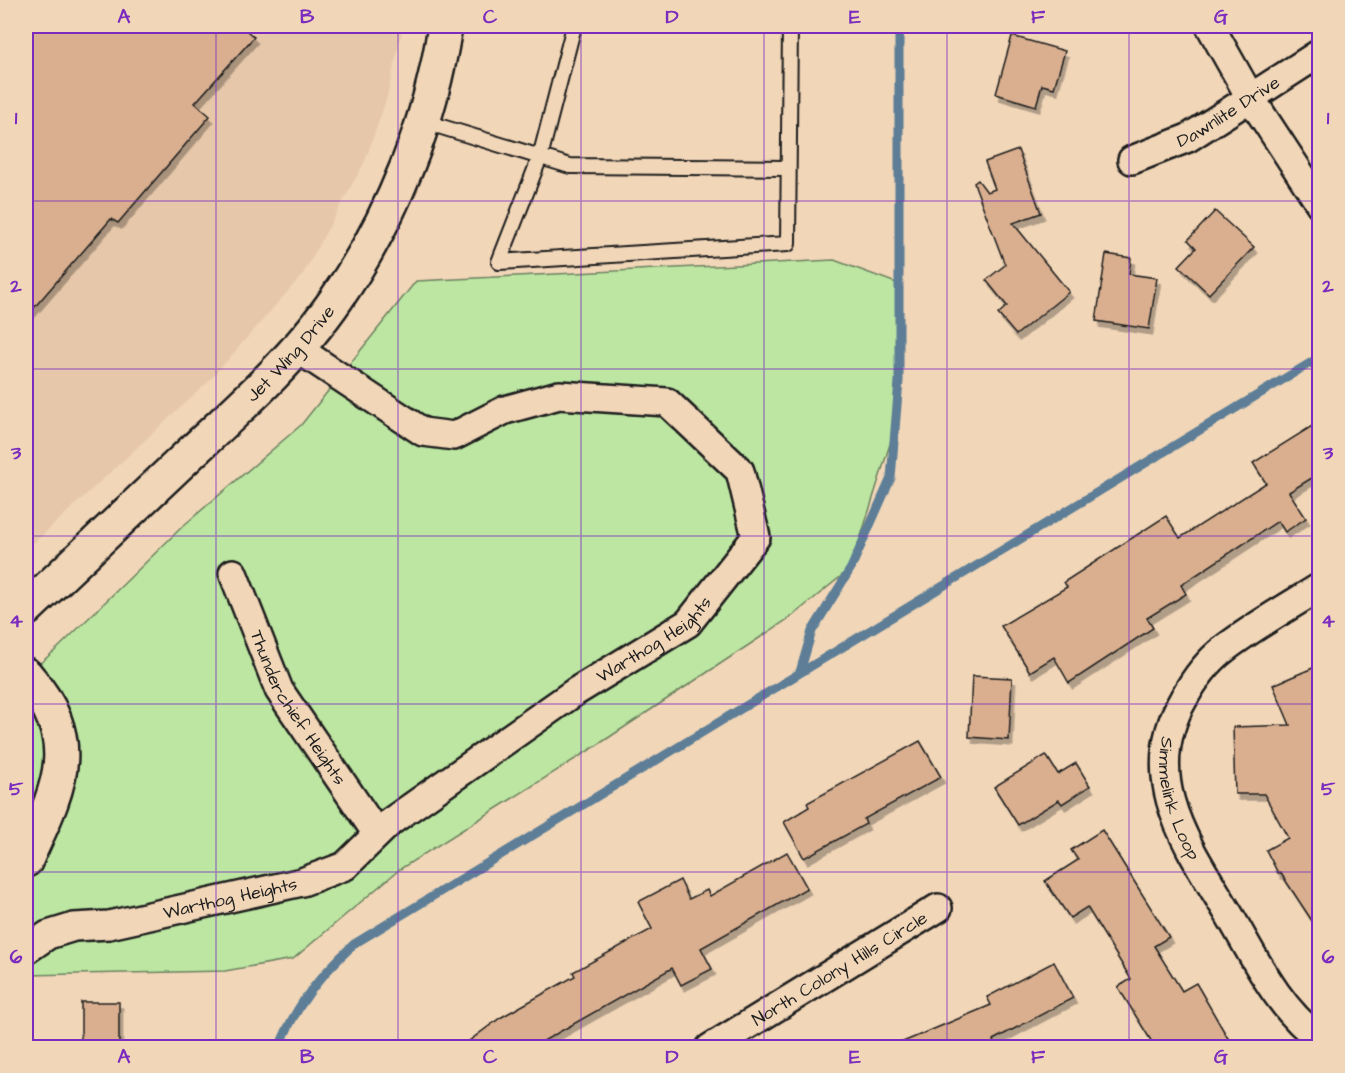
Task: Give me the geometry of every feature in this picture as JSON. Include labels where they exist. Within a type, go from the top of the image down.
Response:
[{"type":"main road","name":"Jet Wing Drive","points":[[26,609],[235,412],[298,349],[337,298],[372,239],[406,170],[432,90],[445,26]]},
{"type":"main road","points":[[26,675],[40,692],[58,732],[62,764],[54,797],[26,861]]},
{"type":"street","points":[[1210,26],[1250,97],[1320,204]]},
{"type":"street","name":"Dawnlite Drive","points":[[1132,160],[1188,138],[1320,53]]},
{"type":"street","name":"Warthog Heights","points":[[26,950],[48,935],[74,927],[108,925],[302,882],[345,866],[377,834],[575,692],[688,622],[756,537],[740,471],[667,402],[559,395],[505,410],[454,436],[423,432],[298,349]]},
{"type":"street","name":"Thunderchief Heights","points":[[233,573],[279,690],[377,834]]},
{"type":"street","name":"Simmelink Loop","points":[[1320,586],[1223,649],[1194,680],[1174,715],[1164,758],[1169,801],[1183,839],[1279,998],[1301,1026],[1320,1039]]},
{"type":"street","name":"North Colony Hills Circle","points":[[710,1047],[938,908]]},
{"type":"lane","points":[[574,26],[540,157],[499,262],[788,244],[790,26]]},
{"type":"lane","points":[[422,121],[570,166],[788,168]]},
{"type":"shaded area","points":[[26,26],[403,26],[387,97],[365,161],[303,274],[208,382],[26,550]]},
{"type":"green space","points":[[834,260],[899,284],[895,428],[851,568],[791,617],[599,744],[400,869],[293,959],[225,971],[26,975],[26,675],[58,648],[183,526],[301,425],[416,281]]},
{"type":"building","points":[[26,26],[241,26],[254,37],[195,103],[210,116],[118,223],[111,219],[26,317]]},
{"type":"building","points":[[1012,36],[1065,51],[1054,88],[1042,85],[1036,106],[996,94]]},
{"type":"building","points":[[1018,150],[1041,213],[1013,223],[1069,292],[1016,335],[998,314],[1007,306],[986,280],[1005,265],[974,183],[978,180],[987,192],[995,189],[985,162]]},
{"type":"building","points":[[1215,211],[1254,247],[1209,294],[1179,266],[1196,248],[1188,240]]},
{"type":"building","points":[[1106,254],[1131,258],[1129,274],[1157,278],[1149,329],[1096,321]]},
{"type":"building","points":[[1320,421],[1320,473],[1289,492],[1306,518],[1285,532],[1278,521],[1181,585],[1186,594],[1147,618],[1153,628],[1069,683],[1054,657],[1030,672],[1001,626],[1067,587],[1064,582],[1166,516],[1180,538],[1266,483],[1253,463]]},
{"type":"building","points":[[1320,665],[1320,933],[1280,872],[1278,873],[1266,850],[1288,838],[1264,794],[1235,794],[1233,727],[1290,725],[1273,685]]},
{"type":"building","points":[[972,676],[1012,678],[1009,740],[969,737]]},
{"type":"building","points":[[920,741],[941,777],[864,819],[866,824],[804,858],[784,822],[809,807],[807,803]]},
{"type":"building","points":[[1046,755],[1058,774],[1076,763],[1090,786],[1062,804],[1059,800],[1018,825],[994,787]]},
{"type":"building","points":[[1102,830],[1169,937],[1154,946],[1182,991],[1196,983],[1233,1047],[1155,1047],[1118,987],[1131,979],[1087,907],[1070,918],[1045,881],[1078,860],[1071,850]]},
{"type":"building","points":[[787,852],[807,888],[701,948],[712,969],[681,985],[672,968],[533,1047],[461,1047],[500,1018],[575,976],[573,972],[652,929],[638,902],[680,880],[689,899],[707,890],[710,896]]},
{"type":"building","points":[[1054,962],[1073,998],[993,1040],[995,1047],[891,1047],[991,1005],[987,997]]},
{"type":"building","points":[[81,1002],[119,1002],[119,1047],[81,1047]]},
{"type":"waterway","points":[[800,672],[812,631],[851,568],[891,478],[899,381],[899,26]]},
{"type":"waterway","points":[[279,1048],[293,1018],[310,991],[354,944],[1320,357]]}]
